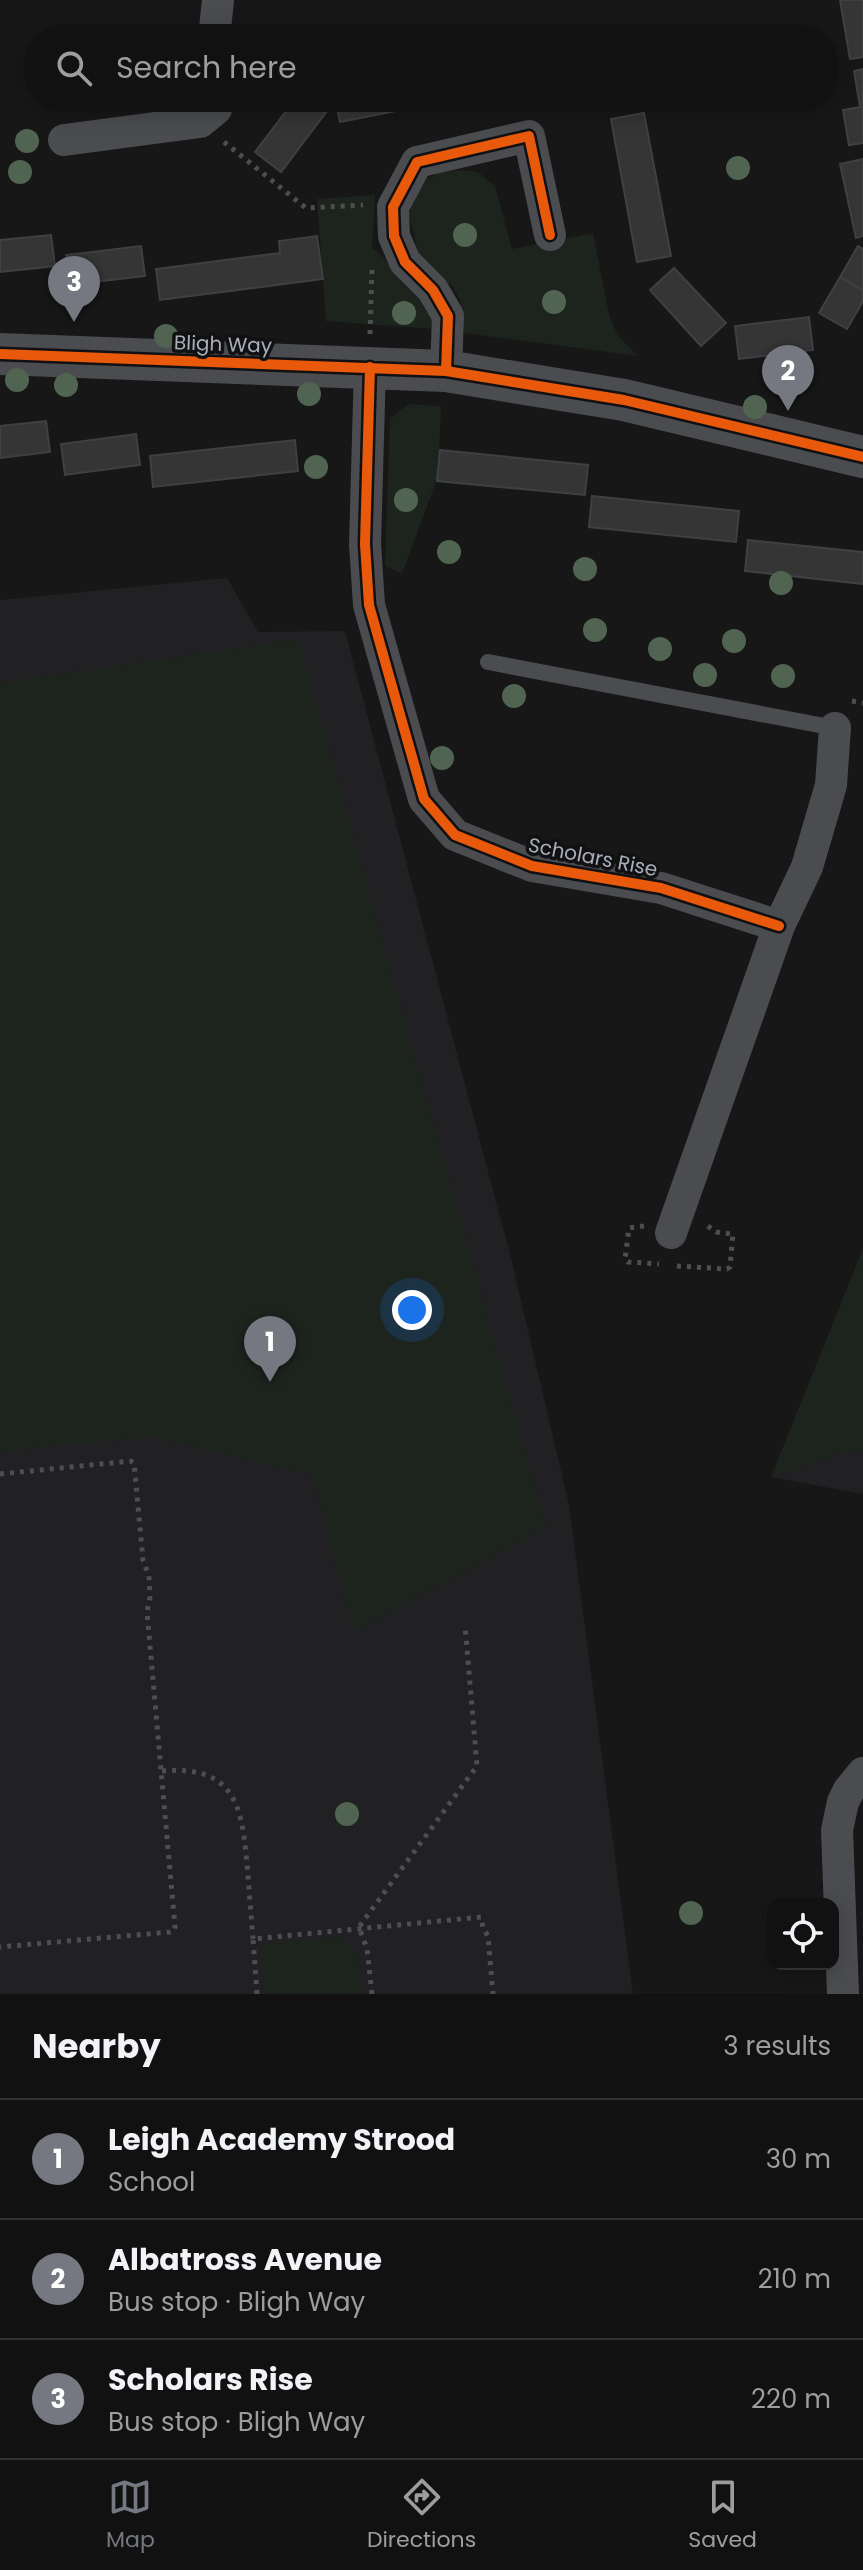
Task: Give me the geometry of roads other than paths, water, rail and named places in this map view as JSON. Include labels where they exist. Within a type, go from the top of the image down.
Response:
[{"type":"street","points":[[215,24],[218,0]]},
{"type":"street","points":[[64,140],[200,122],[212,112]]},
{"type":"street","points":[[446,371],[448,316],[433,290],[405,262],[394,236],[393,207],[417,162],[529,136],[550,235]]},
{"type":"street","name":"Bligh Way","points":[[0,354],[370,352],[446,371],[624,400],[863,457]]},
{"type":"street","name":"Scholars Rise","points":[[370,352],[365,544],[369,605],[424,799],[455,835],[532,866],[661,888],[779,926]]},
{"type":"street","points":[[671,1233],[779,926],[807,867],[831,785],[821,725]]},
{"type":"street","points":[[843,1994],[836,1837],[843,1802],[863,1773]]},
{"type":"lane","points":[[488,662],[821,725]]},
{"type":"place","name":"Scholars Rise","points":[[74,322]]},
{"type":"place","name":"Albatross Avenue","points":[[788,411]]},
{"type":"place","name":"Leigh Academy Strood","points":[[270,1382]]}]
